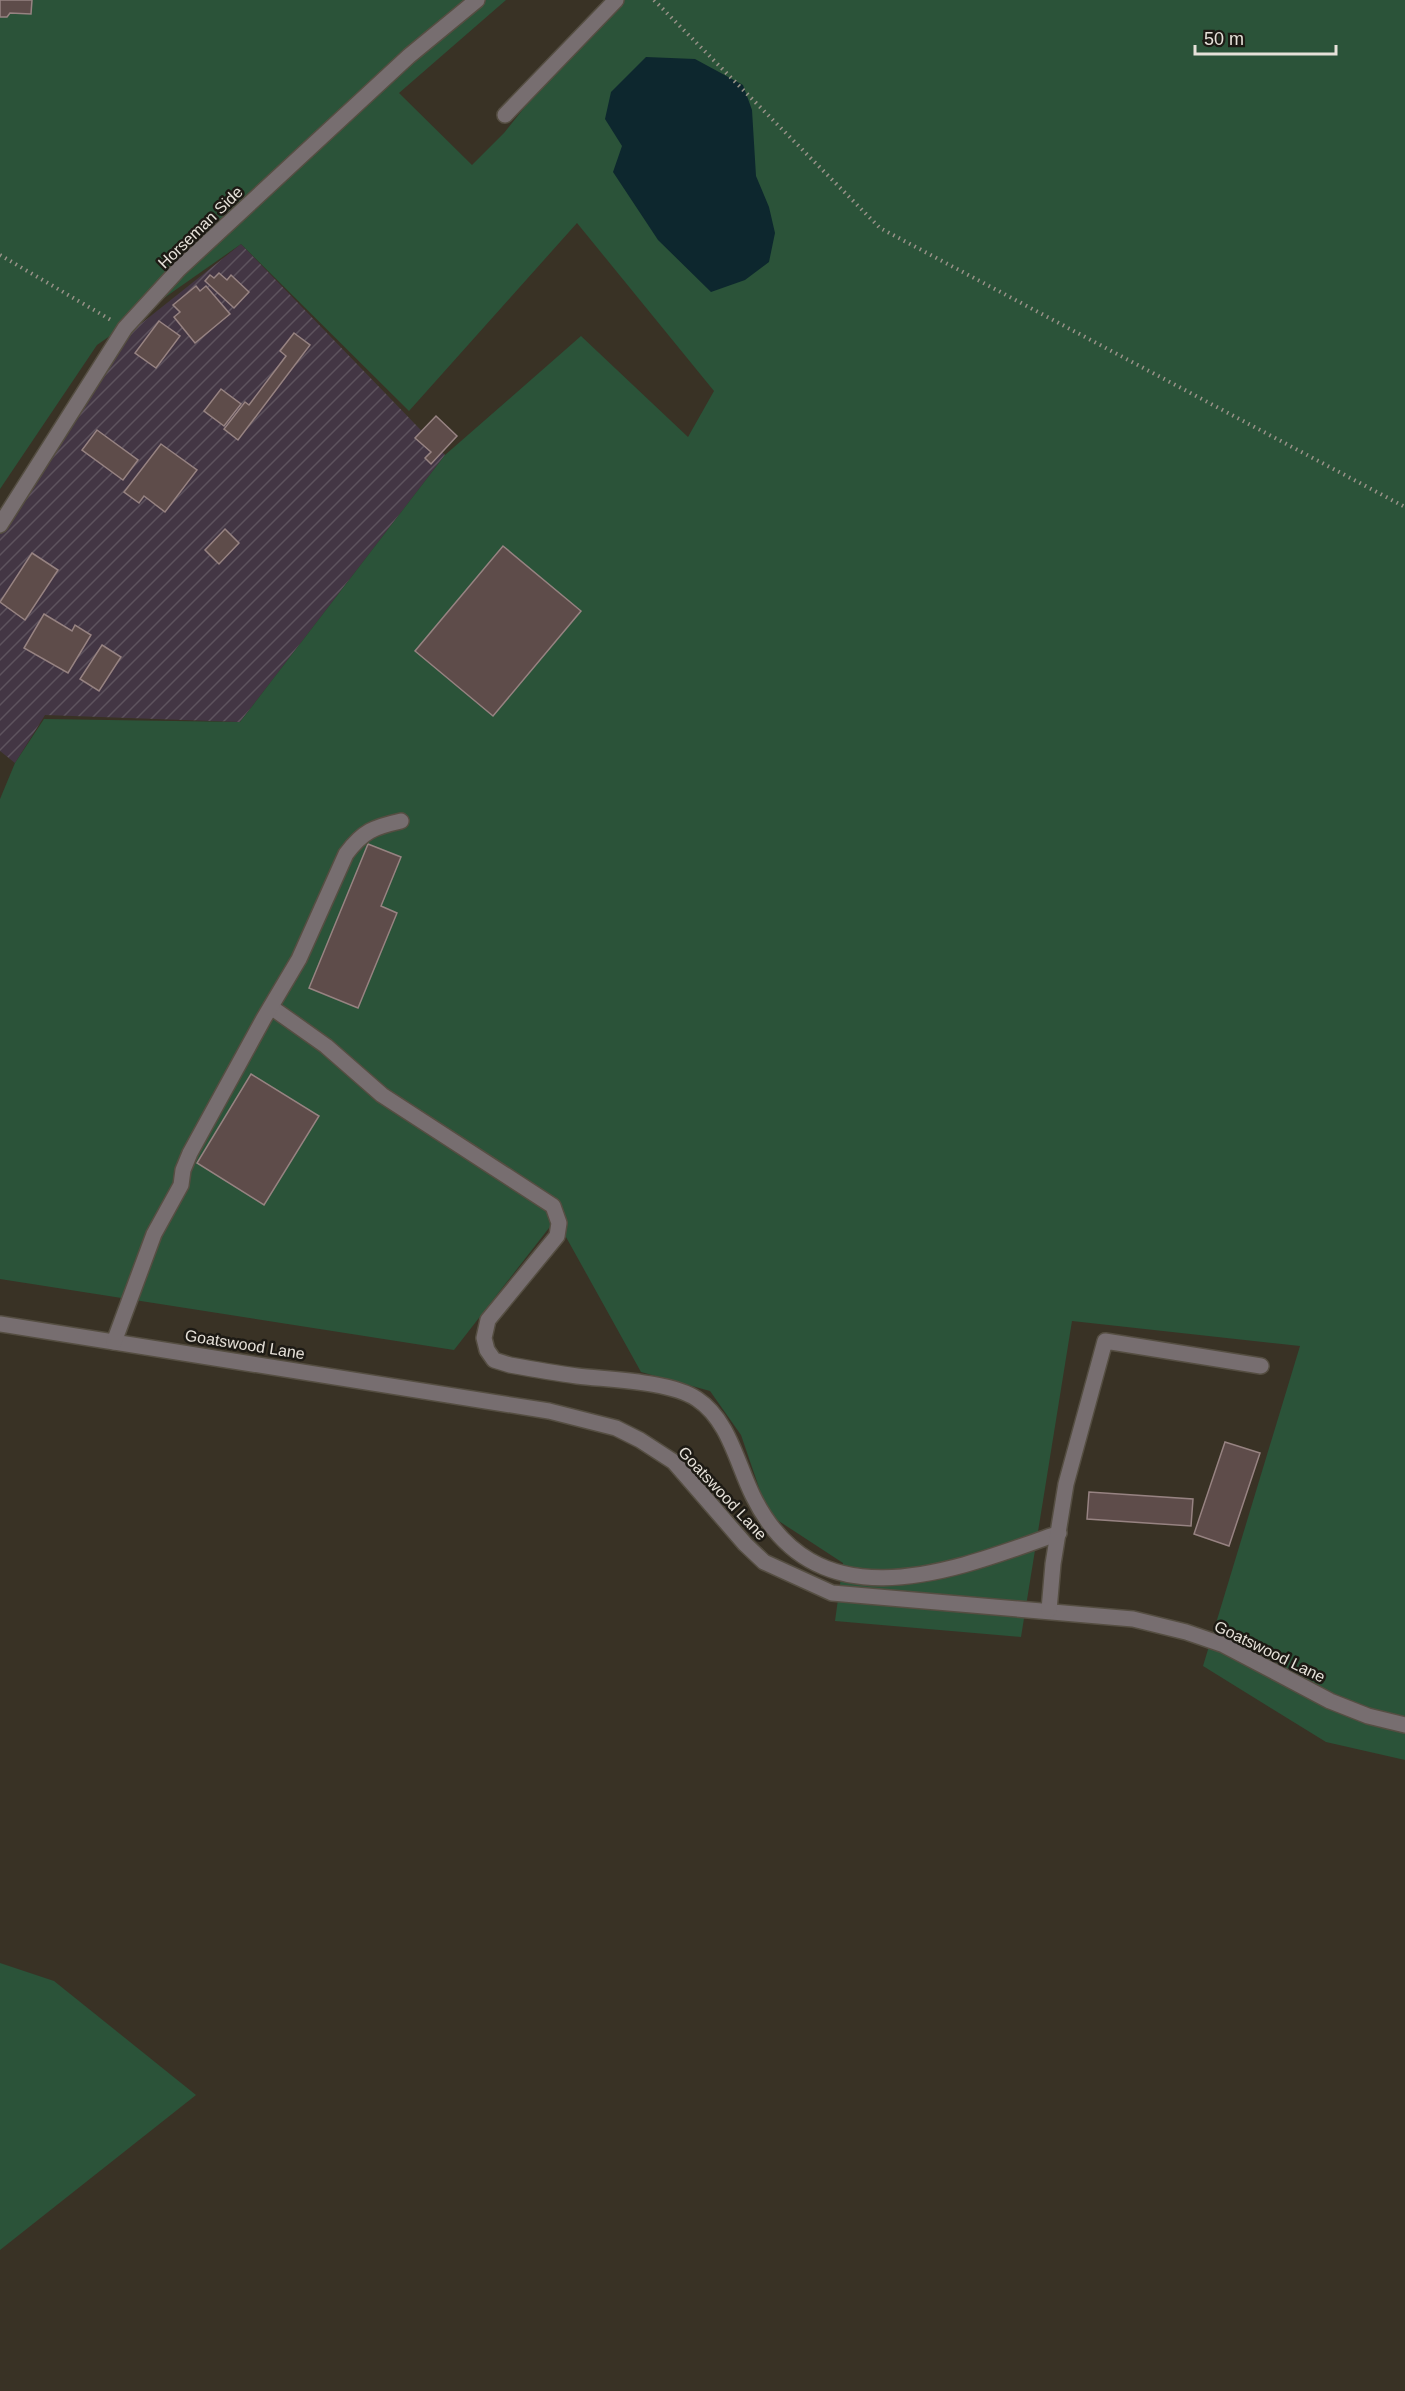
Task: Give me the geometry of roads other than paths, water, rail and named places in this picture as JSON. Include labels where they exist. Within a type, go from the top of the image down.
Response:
[{"type":"street","name":"Horseman Side","points":[[0,525],[125,328],[179,270],[358,103],[409,56],[477,0]]},
{"type":"street","points":[[505,115],[616,0]]},
{"type":"street","points":[[114,1342],[153,1234],[181,1185],[183,1170],[190,1153],[299,959],[346,854],[356,840],[367,831],[401,821]]},
{"type":"street","points":[[271,1007],[326,1046],[382,1095],[553,1206],[559,1223],[557,1236],[485,1325],[485,1344],[494,1360],[521,1367],[656,1386],[687,1393],[697,1399],[712,1411],[723,1427],[762,1514],[775,1533],[806,1560],[824,1568],[865,1576],[896,1577],[925,1574],[963,1566],[1059,1533]]},
{"type":"street","name":"Goatswood Lane","points":[[0,1324],[549,1411],[616,1428],[674,1462],[745,1544],[764,1562],[832,1593],[1133,1619],[1186,1632],[1224,1645],[1330,1701],[1368,1716],[1405,1725]]},
{"type":"street","points":[[1049,1610],[1053,1564],[1066,1484],[1105,1341],[1261,1366]]},
{"type":"water","points":[[646,57],[695,59],[743,85],[752,110],[756,176],[769,207],[775,233],[769,262],[745,280],[711,292],[658,240],[613,172],[622,146],[605,119],[611,92]]}]
